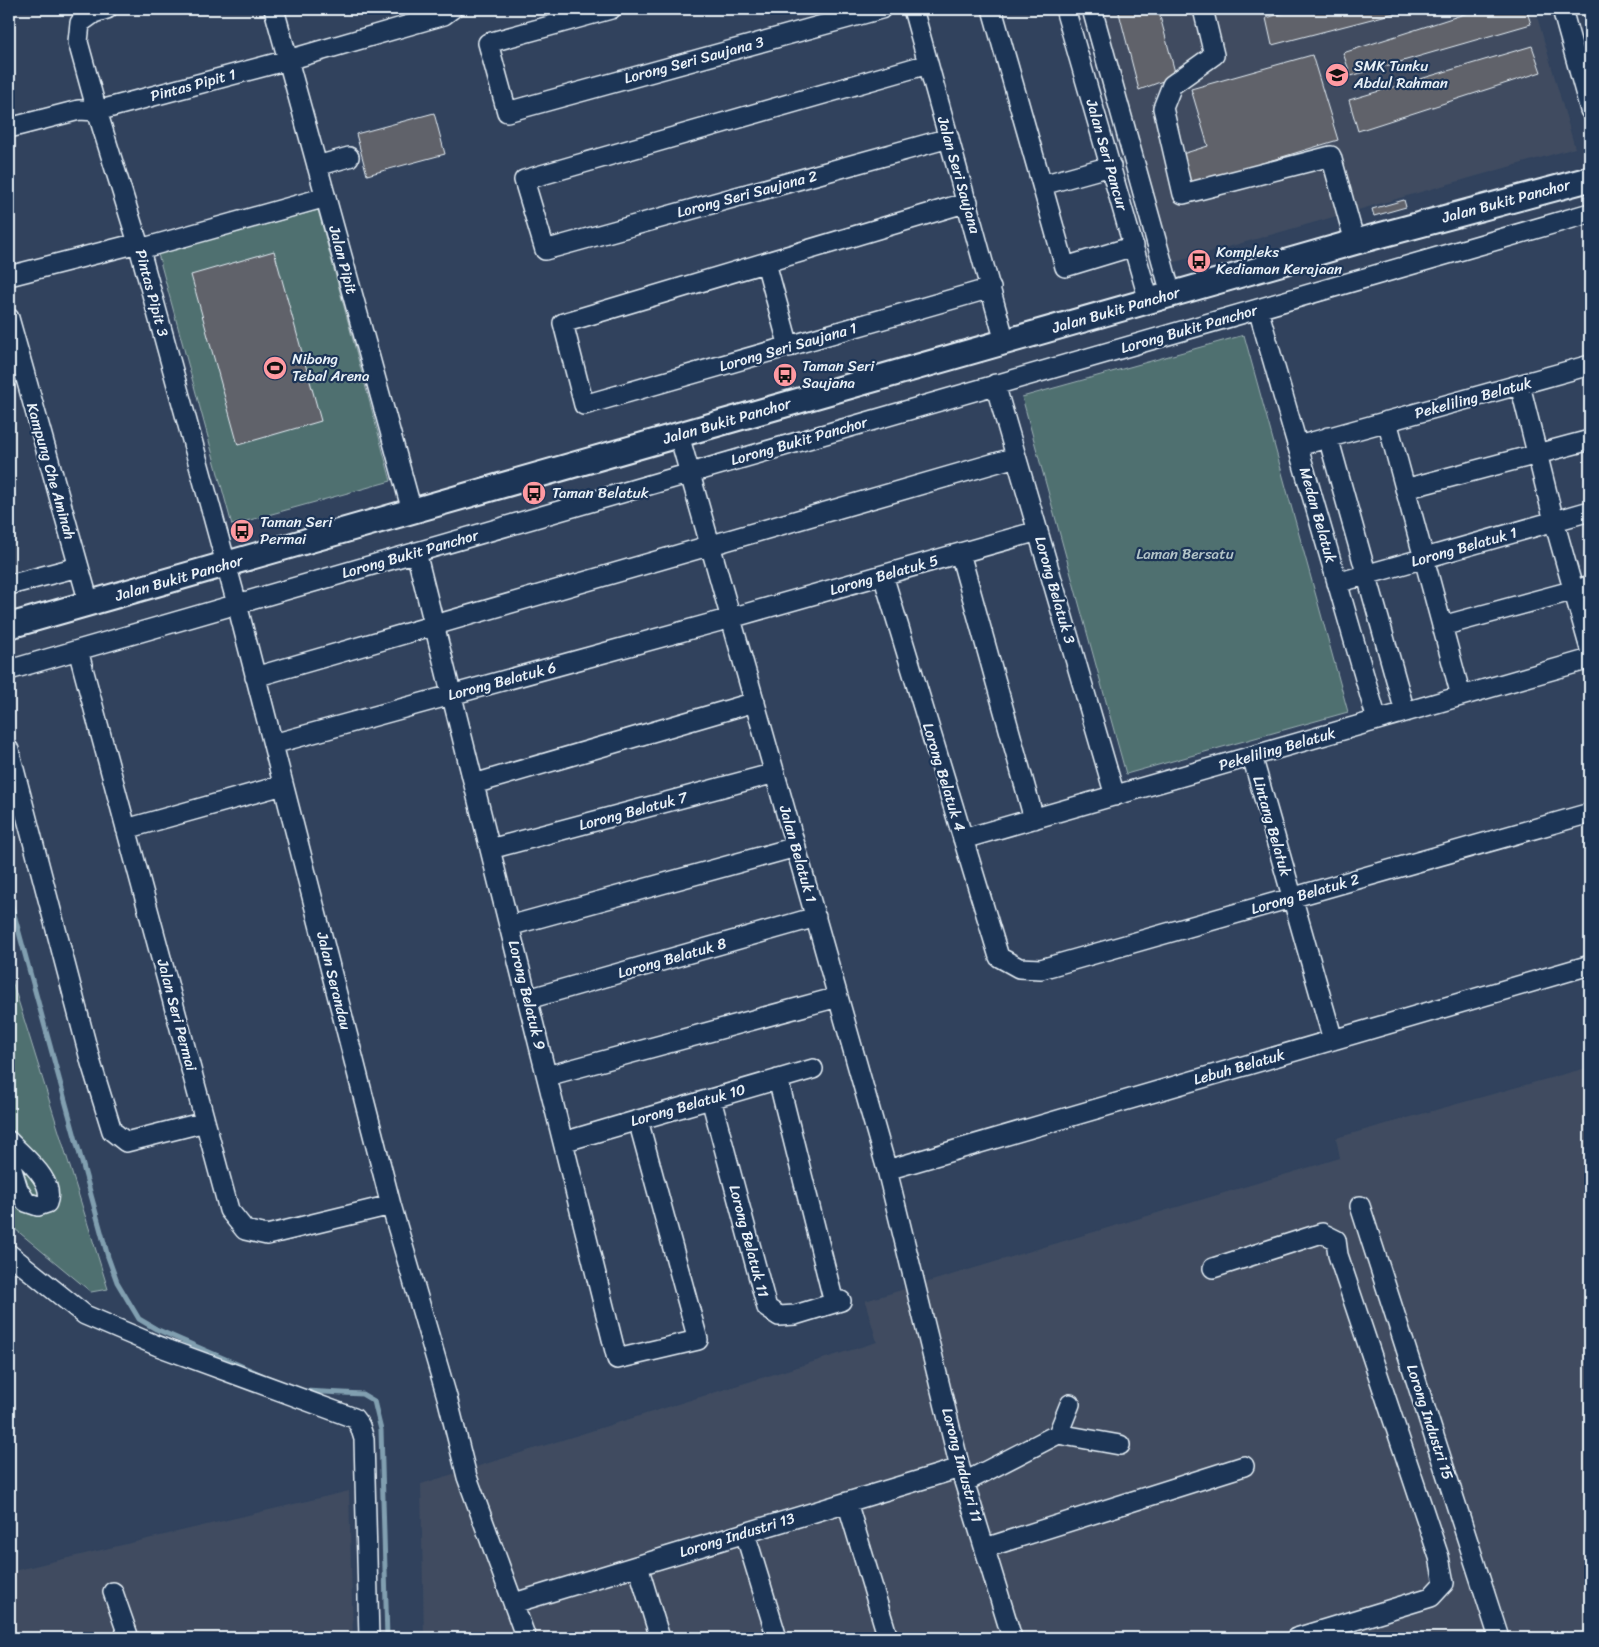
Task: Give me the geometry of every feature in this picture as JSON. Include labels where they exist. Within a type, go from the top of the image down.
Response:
[{"type":"main road","name":"Jalan Bukit Panchor","points":[[9,626],[1355,242],[1590,179]]},
{"type":"street","name":"Pintas Pipit 3","points":[[107,9],[94,14],[80,23],[78,42],[97,111],[139,246],[225,564]]},
{"type":"street","name":"Jalan Pipit","points":[[274,9],[412,511]]},
{"type":"street","name":"Lorong Seri Saujana 3","points":[[611,9],[488,43],[507,112],[881,9]]},
{"type":"street","name":"Jalan Seri Saujana","points":[[912,9],[968,202],[1005,342]]},
{"type":"street","points":[[992,9],[1065,267],[1134,246]]},
{"type":"street","name":"Jalan Seri Pancur","points":[[1065,9],[1134,246],[1160,298]]},
{"type":"street","points":[[1092,9],[1160,298]]},
{"type":"street","points":[[1203,9],[1214,55],[1172,85],[1163,108],[1183,194],[1331,156],[1355,242]]},
{"type":"street","points":[[1562,9],[1590,110]]},
{"type":"street","name":"Pintas Pipit 1","points":[[9,128],[79,110],[97,111],[288,60],[448,12]]},
{"type":"street","name":"Lorong Seri Saujana 2","points":[[928,64],[524,180],[545,250],[949,138]]},
{"type":"street","points":[[317,166],[349,157]]},
{"type":"street","points":[[1042,185],[1111,166]]},
{"type":"street","points":[[9,276],[139,246],[326,198]]},
{"type":"street","points":[[789,347],[766,263],[968,202]]},
{"type":"street","name":"Lorong Bukit Panchor","points":[[9,670],[1590,213]]},
{"type":"street","name":"Lorong Seri Saujana 1","points":[[766,263],[563,323],[584,405],[991,288]]},
{"type":"street","name":"Medan Belatuk","points":[[1258,309],[1377,720]]},
{"type":"street","name":"Kampung Che Aminah","points":[[9,318],[89,603]]},
{"type":"street","name":"Pekeliling Belatuk","points":[[1298,446],[1590,365]]},
{"type":"street","name":"Lorong Belatuk 3","points":[[995,384],[1114,796]]},
{"type":"street","points":[[1520,385],[1554,521],[1582,588],[1590,648]]},
{"type":"street","points":[[1387,421],[1461,696]]},
{"type":"street","name":"Jalan Belatuk 1","points":[[679,435],[887,1170],[916,1282]]},
{"type":"street","name":"Medan Belatuk","points":[[1328,437],[1405,712]]},
{"type":"street","points":[[1405,489],[1590,440]]},
{"type":"street","points":[[255,677],[1016,456]]},
{"type":"street","name":"Lorong Belatuk 1","points":[[1337,583],[1590,511]]},
{"type":"street","name":"Lorong Belatuk 5","points":[[731,618],[1038,531]]},
{"type":"street","name":"Lorong Belatuk 9","points":[[416,552],[617,1359],[698,1340],[638,1120]]},
{"type":"street","points":[[960,553],[1034,819]]},
{"type":"street","name":"Jalan Serandau","points":[[225,564],[237,604],[391,1205],[447,1397],[467,1477],[526,1638]]},
{"type":"street","points":[[9,585],[78,567]]},
{"type":"street","name":"Lorong Belatuk 4","points":[[883,575],[999,957],[1019,968]]},
{"type":"street","points":[[1442,626],[1582,588]]},
{"type":"street","name":"Lorong Belatuk 6","points":[[272,744],[731,618]]},
{"type":"street","name":"Jalan Seri Permai","points":[[78,650],[229,1210],[245,1230],[267,1235],[391,1205]]},
{"type":"street","name":"Pekeliling Belatuk","points":[[963,839],[1590,659]]},
{"type":"street","points":[[474,784],[754,702]]},
{"type":"street","points":[[9,750],[91,1064],[112,1131],[126,1142],[205,1122]]},
{"type":"street","name":"Lintang Belatuk","points":[[1252,756],[1333,1040]]},
{"type":"street","name":"Lorong Belatuk 7","points":[[490,849],[775,773]]},
{"type":"street","points":[[126,829],[283,785]]},
{"type":"street","name":"Lorong Belatuk 2","points":[[1019,968],[1041,969],[1590,813]]},
{"type":"street","points":[[509,926],[796,847]]},
{"type":"street","name":"Lorong Belatuk 8","points":[[528,999],[816,917]]},
{"type":"street","name":"Lebuh Belatuk","points":[[887,1170],[1590,965]]},
{"type":"street","points":[[547,1076],[838,997]]},
{"type":"street","name":"Lorong Belatuk 10","points":[[563,1142],[813,1069]]},
{"type":"street","name":"Lorong Belatuk 11","points":[[711,1099],[767,1308],[779,1316],[795,1315],[838,1302],[778,1079]]},
{"type":"street","points":[[9,1141],[46,1181],[50,1195],[47,1203],[38,1206],[26,1202],[18,1189],[9,1160]]},
{"type":"street","name":"Lorong Industri 15","points":[[1360,1206],[1499,1638]]},
{"type":"street","points":[[1213,1268],[1322,1233],[1336,1240],[1338,1254],[1439,1557],[1444,1583],[1431,1597],[1296,1638]]},
{"type":"street","points":[[9,1254],[85,1315],[158,1346],[354,1418],[360,1426],[364,1439],[369,1638]]},
{"type":"street","name":"Lorong Industri 11","points":[[916,1282],[963,1475],[1012,1638]]},
{"type":"street","points":[[1070,1404],[1058,1434],[1120,1445]]},
{"type":"street","name":"Lorong Industri 13","points":[[514,1603],[847,1502],[963,1475],[1058,1434]]},
{"type":"street","points":[[985,1548],[1244,1466]]},
{"type":"street","points":[[847,1502],[888,1638]]},
{"type":"street","points":[[745,1533],[777,1638]]},
{"type":"street","points":[[638,1566],[660,1638]]},
{"type":"street","points":[[113,1592],[129,1638]]},
{"type":"shaded area","name":"SMK Tunku Abdul Rahman","points":[[1102,9],[1535,9],[1575,148],[1172,263]]},
{"type":"shaded area","points":[[1586,1068],[1590,1081],[1590,1638],[424,1638],[421,1484],[877,1342],[865,1301],[1340,1158],[1336,1138]]},
{"type":"shaded area","points":[[349,1491],[353,1638],[9,1638],[9,1572]]},
{"type":"green space","name":"Nibong Tebal Arena","points":[[318,210],[391,481],[232,525],[158,254]]},
{"type":"green space","name":"Laman Bersatu","points":[[1244,335],[1348,712],[1126,774],[1022,397]]},
{"type":"green space","points":[[9,971],[108,1289],[91,1292],[9,1224]]},
{"type":"building","points":[[1118,9],[1158,9],[1176,76],[1139,90]]},
{"type":"building","points":[[1298,9],[1410,9],[1272,45],[1266,18]]},
{"type":"building","points":[[1480,9],[1526,9],[1531,24],[1351,76],[1343,53]]},
{"type":"building","points":[[1532,46],[1541,72],[1358,131],[1349,100]]},
{"type":"building","points":[[1312,55],[1338,140],[1187,186],[1179,155],[1208,146],[1191,89]]},
{"type":"building","points":[[434,113],[445,154],[367,175],[356,134]]},
{"type":"building","points":[[1404,200],[1406,207],[1374,216],[1372,209]]},
{"type":"building","points":[[274,251],[321,421],[238,445],[191,275]]},
{"type":"waterway","points":[[9,896],[108,1257],[117,1282],[139,1319],[156,1329],[262,1375]]},
{"type":"waterway","points":[[305,1391],[362,1394],[374,1401],[381,1430],[387,1638]]},
{"type":"place","name":"SMK Tunku Abdul Rahman","points":[[1337,75]]},
{"type":"place","name":"Kompleks Kediaman Kerajaan","points":[[1199,261]]},
{"type":"place","name":"Nibong Tebal Arena","points":[[275,368]]},
{"type":"place","name":"Taman Seri Saujana","points":[[785,375]]},
{"type":"place","name":"Taman Belatuk","points":[[534,493]]},
{"type":"place","name":"Taman Seri Permai","points":[[242,531]]}]
